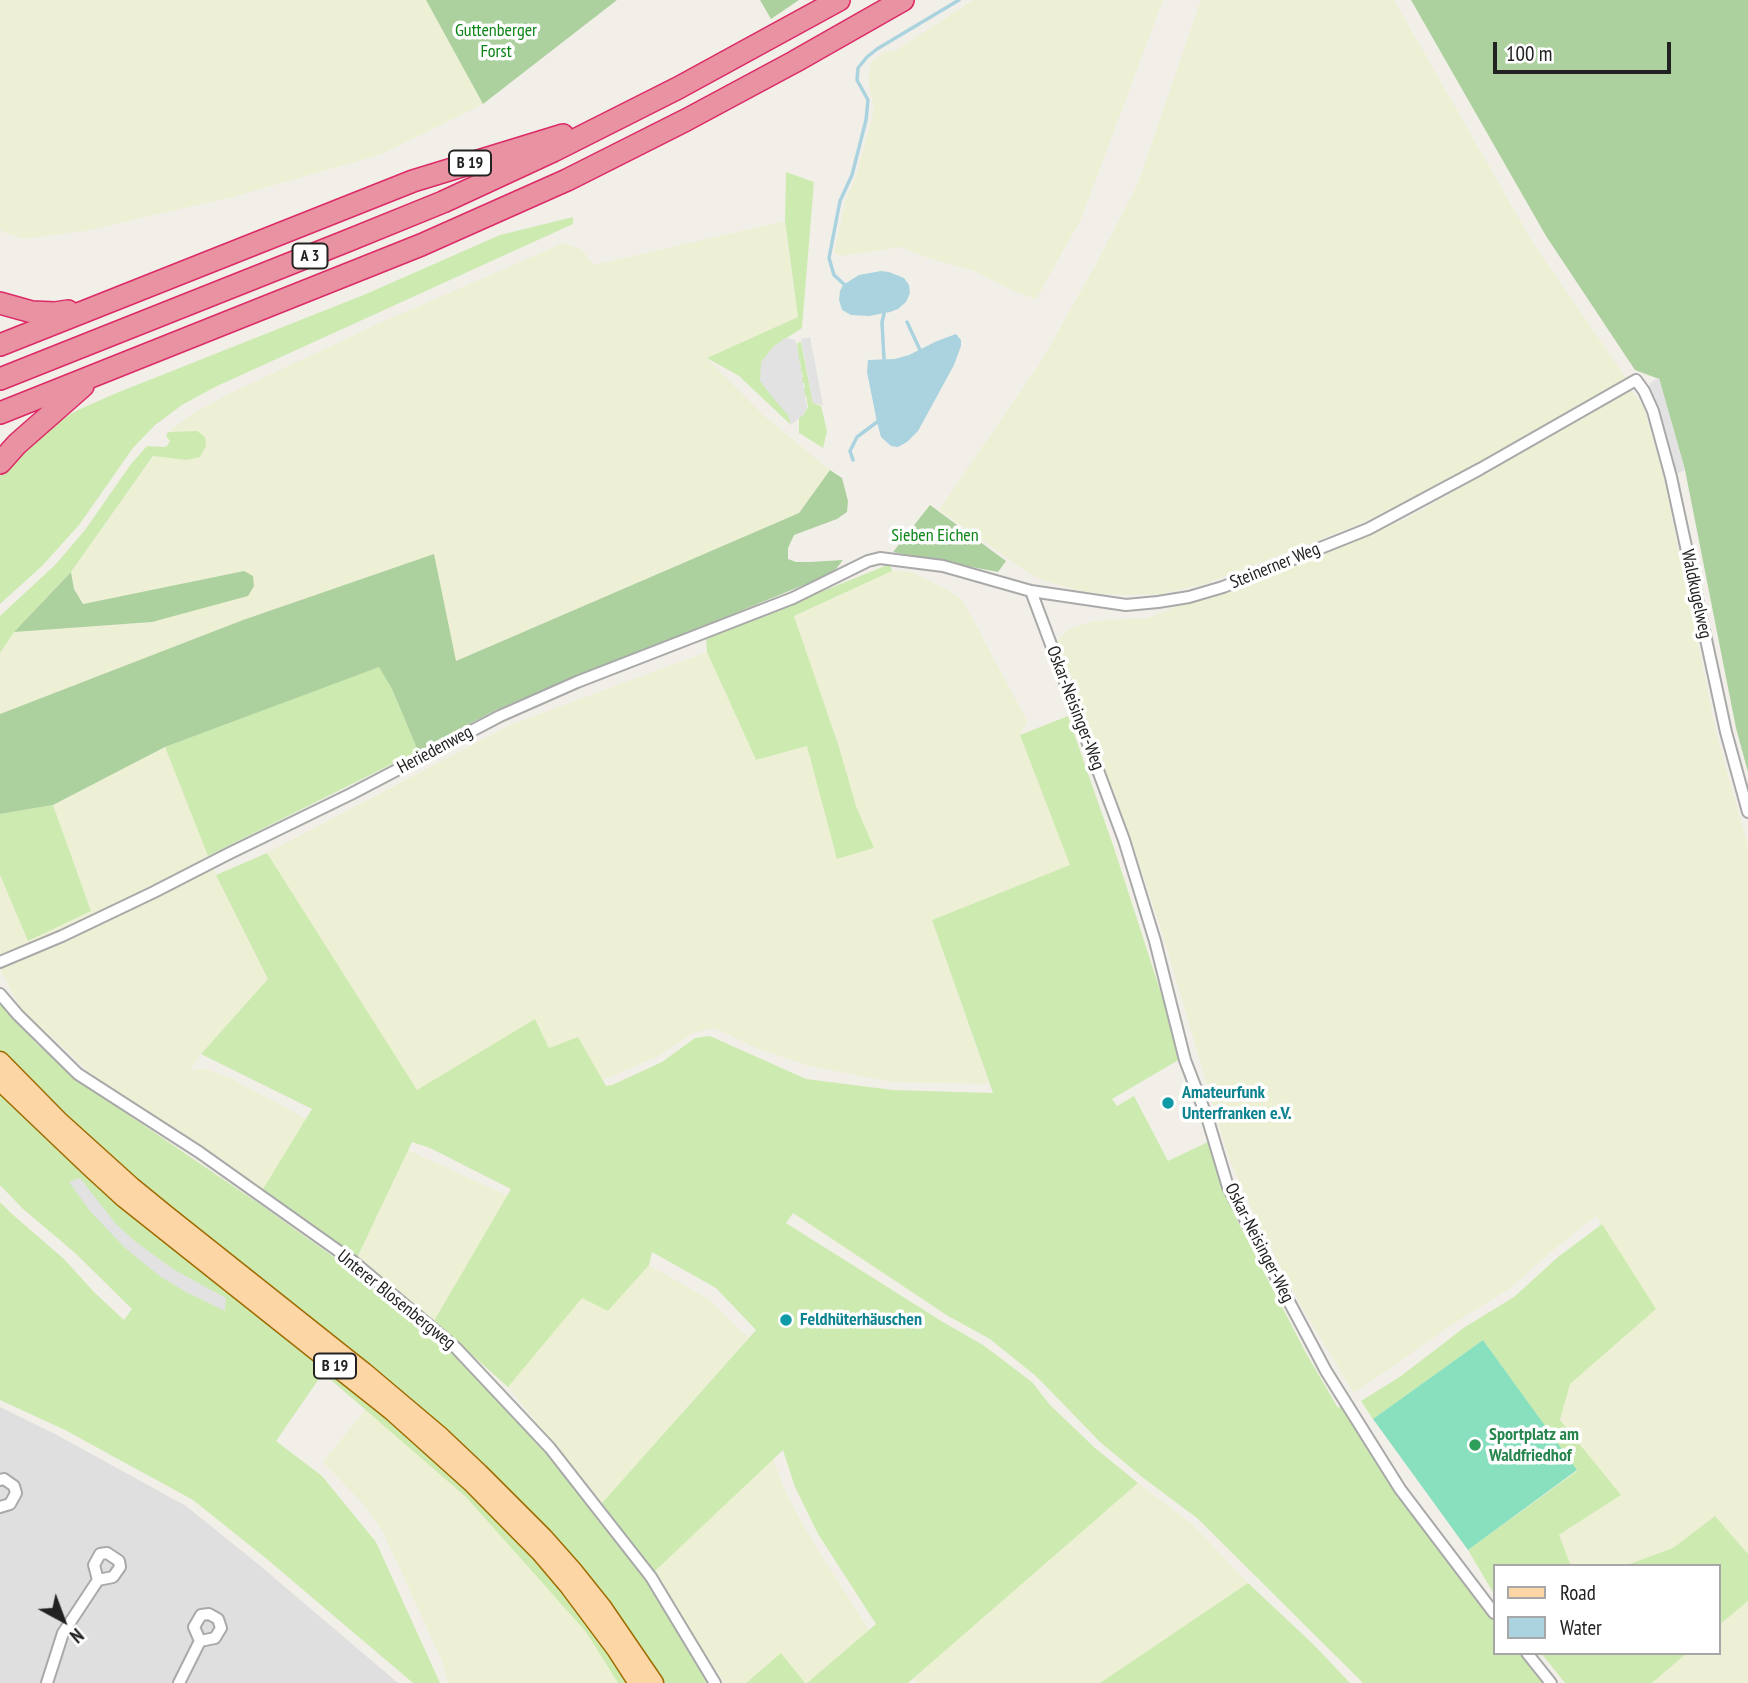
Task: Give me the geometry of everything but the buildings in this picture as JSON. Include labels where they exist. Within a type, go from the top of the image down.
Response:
[{"type":"highway","name":"A 3","points":[[0,379],[443,202],[615,120],[736,58],[839,0]]},
{"type":"highway","name":"A 3","points":[[0,413],[421,245],[567,180],[782,69],[903,0]]},
{"type":"highway","name":"B 19","points":[[0,303],[21,310],[44,313],[98,307],[413,181],[615,120]]},
{"type":"highway","points":[[0,345],[98,307]]},
{"type":"highway","name":"A 3","points":[[0,463],[17,444],[94,375]]},
{"type":"main road","name":"B 19","points":[[0,1061],[60,1122],[140,1194],[364,1372],[479,1473],[543,1536],[574,1573],[602,1607],[654,1683]]},
{"type":"main road","name":"B 19","points":[[0,1081],[124,1198],[392,1412],[471,1482],[541,1553],[569,1586],[638,1683]]},
{"type":"street","name":"Steinerner Weg","points":[[880,558],[943,566],[1031,591],[1126,605],[1189,597],[1223,587],[1368,529],[1468,476],[1636,380]]},
{"type":"street","name":"Waldkugelweg","points":[[1636,380],[1653,411],[1671,477],[1726,732],[1748,812]]},
{"type":"street","name":"Heriedenweg","points":[[0,962],[155,892],[500,716],[577,682],[793,598],[868,561],[880,558]]},
{"type":"street","name":"Oskar-Neisinger-Weg","points":[[1031,591],[1124,840],[1155,941],[1185,1060],[1208,1120],[1228,1187],[1326,1371],[1400,1489],[1492,1610]]},
{"type":"street","name":"Unterer Blosenbergweg","points":[[0,995],[78,1074],[199,1152],[354,1262],[456,1348],[550,1448],[651,1577],[715,1683]]},
{"type":"street","points":[[0,1480],[4,1479],[14,1486],[16,1493],[10,1504],[0,1507]]},
{"type":"street","points":[[47,1683],[63,1633],[98,1580]]},
{"type":"street","points":[[179,1683],[200,1641]]},
{"type":"street","points":[[1529,1655],[1551,1683]]},
{"type":"shaded area","points":[[810,337],[823,405],[813,403],[801,339]]},
{"type":"shaded area","points":[[785,338],[795,340],[797,346],[807,408],[791,425],[788,415],[760,381],[761,362],[773,347]]},
{"type":"shaded area","points":[[1659,378],[1685,470],[1677,474],[1649,390],[1650,384]]},
{"type":"shaded area","points":[[80,1178],[116,1224],[136,1242],[173,1269],[226,1298],[225,1311],[161,1277],[125,1248],[90,1211],[69,1182]]},
{"type":"shaded area","points":[[0,1407],[186,1506],[398,1683],[0,1683]]},
{"type":"green space","points":[[0,0],[426,0],[483,104],[382,154],[232,197],[85,231],[24,239],[0,229]]},
{"type":"green space","name":"Guttenberger Forst","points":[[426,0],[617,0],[483,104]]},
{"type":"green space","points":[[760,0],[799,0],[771,19]]},
{"type":"green space","points":[[973,0],[1163,0],[1081,219],[1036,299],[974,271],[901,247],[839,256],[834,252],[846,199],[856,176],[874,110],[868,79],[872,61],[885,52],[895,51]]},
{"type":"green space","points":[[1201,0],[1394,0],[1533,243],[1626,378],[1431,492],[1355,526],[1205,584],[1162,594],[1089,593],[1033,576],[939,510],[1042,360],[1100,257],[1138,183]]},
{"type":"green space","points":[[1411,0],[1748,0],[1748,772],[1736,728],[1685,470],[1659,379],[1635,370],[1546,236]]},
{"type":"green space","points":[[786,172],[814,182],[802,328],[773,347],[791,425],[739,376],[707,358],[798,317],[785,221]]},
{"type":"green space","points":[[573,217],[573,224],[215,387],[182,405],[155,425],[133,448],[79,525],[42,566],[0,604],[0,476],[14,458],[55,423],[114,394],[366,294],[500,235]]},
{"type":"green space","points":[[785,221],[798,317],[707,358],[764,416],[830,470],[799,513],[455,661],[434,554],[243,620],[0,714],[0,653],[14,632],[152,622],[244,571],[83,604],[74,589],[71,572],[154,456],[186,460],[197,431],[168,432],[192,414],[382,322],[564,243],[581,249],[594,265]]},
{"type":"green space","points":[[801,342],[813,403],[821,406],[827,431],[823,448],[799,433],[799,418],[808,407],[806,395],[794,396],[793,390],[805,388],[804,383],[793,384],[792,378],[803,377],[801,370],[791,371],[801,367],[800,362],[790,363],[790,356],[798,354],[797,343]]},
{"type":"green space","points":[[1630,389],[1644,407],[1664,479],[1717,736],[1748,846],[1748,1554],[1715,1516],[1673,1548],[1629,1564],[1570,1564],[1559,1536],[1621,1495],[1560,1420],[1570,1384],[1655,1309],[1596,1216],[1509,1289],[1456,1322],[1354,1393],[1301,1306],[1229,1159],[1162,932],[1126,825],[1055,643],[1069,629],[1093,621],[1147,618],[1406,519]]},
{"type":"green space","points":[[197,431],[205,437],[206,446],[200,457],[186,460],[153,456],[71,572],[14,632],[0,653],[0,616],[55,565],[85,530],[131,464],[147,446],[167,446],[170,441],[166,436],[168,432]]},
{"type":"green space","points":[[830,470],[842,478],[848,501],[847,512],[837,519],[794,535],[788,548],[788,559],[796,562],[843,560],[833,573],[496,710],[418,751],[392,689],[379,667],[165,747],[53,805],[0,814],[0,714],[243,620],[434,554],[456,661],[799,513]]},
{"type":"green space","name":"Sieben Eichen","points":[[930,505],[1006,561],[998,572],[893,552]]},
{"type":"green space","points":[[890,564],[892,571],[794,616],[839,747],[856,806],[874,848],[837,859],[807,746],[756,760],[707,652],[706,638]]},
{"type":"green space","points":[[244,571],[253,576],[254,586],[248,596],[152,622],[14,632],[71,572],[74,589],[83,604]]},
{"type":"green space","points":[[892,571],[911,572],[963,601],[1027,721],[1020,735],[1071,865],[932,920],[989,1084],[892,1082],[809,1066],[759,1049],[714,1028],[693,1033],[659,1056],[602,1080],[578,1037],[549,1048],[535,1019],[417,1091],[267,853],[510,725],[707,652],[756,760],[808,746],[811,761],[874,848],[856,807],[839,747],[794,616]]},
{"type":"green space","points":[[379,666],[392,689],[418,751],[208,856],[165,747]]},
{"type":"green space","points":[[1068,716],[1182,1058],[1112,1099],[1117,1106],[1134,1096],[1168,1161],[1208,1142],[1237,1220],[1306,1353],[1338,1408],[1343,1404],[1492,1614],[1492,1655],[1525,1655],[1547,1683],[1363,1683],[1197,1518],[1100,1442],[1037,1377],[990,1339],[948,1316],[793,1213],[786,1223],[983,1345],[1032,1382],[1050,1405],[1094,1447],[1138,1483],[908,1683],[807,1683],[876,1624],[818,1534],[795,1487],[783,1450],[654,1572],[602,1503],[756,1330],[716,1288],[652,1252],[649,1265],[608,1311],[582,1298],[508,1387],[434,1321],[511,1189],[430,1148],[412,1142],[357,1258],[263,1189],[312,1109],[201,1054],[268,979],[216,875],[267,853],[417,1090],[535,1019],[549,1048],[578,1037],[606,1086],[662,1062],[695,1038],[710,1036],[806,1079],[893,1090],[993,1093],[932,920],[1070,865],[1020,735]]},
{"type":"green space","points":[[165,747],[216,875],[268,979],[190,1070],[206,1069],[230,1078],[307,1119],[263,1189],[98,1080],[22,1010],[0,970],[0,875],[28,941],[91,911],[53,805]]},
{"type":"green space","points":[[53,805],[91,911],[28,941],[0,875],[0,814]]},
{"type":"green space","points":[[0,1002],[37,1044],[80,1082],[356,1273],[457,1357],[549,1457],[650,1583],[711,1683],[618,1683],[586,1632],[466,1497],[323,1373],[276,1441],[322,1476],[376,1542],[440,1683],[413,1683],[193,1500],[65,1430],[0,1400],[0,1202],[64,1259],[124,1320],[132,1309],[0,1185]]},
{"type":"green space","points":[[408,1150],[508,1196],[434,1321],[357,1258]]},
{"type":"green space","points":[[1602,1224],[1656,1309],[1570,1384],[1560,1420],[1621,1495],[1559,1535],[1570,1564],[1492,1564],[1492,1591],[1468,1550],[1577,1471],[1483,1340],[1373,1419],[1361,1401],[1401,1376],[1465,1327],[1514,1297],[1558,1257]]},
{"type":"green space","points":[[649,1265],[710,1300],[748,1338],[602,1503],[508,1387],[582,1297],[608,1311]]},
{"type":"green space","name":"Sportplatz am Waldfriedhof","points":[[1483,1340],[1577,1470],[1468,1550],[1373,1419]]},
{"type":"green space","points":[[366,1409],[466,1497],[586,1632],[618,1683],[448,1683],[443,1663],[383,1532],[363,1504],[323,1462]]},
{"type":"green space","points":[[773,1459],[786,1493],[811,1539],[869,1630],[807,1683],[781,1654],[746,1683],[724,1683],[654,1572]]},
{"type":"green space","points":[[1138,1483],[1193,1525],[1248,1583],[1100,1683],[917,1683],[914,1678]]},
{"type":"green space","points":[[1715,1516],[1748,1554],[1748,1601],[1720,1624],[1720,1564],[1629,1564],[1673,1548]]},
{"type":"green space","points":[[1248,1583],[1350,1683],[1100,1683]]},
{"type":"green space","points":[[1748,1601],[1748,1683],[1652,1683],[1685,1655],[1720,1655],[1720,1624]]},
{"type":"green space","points":[[781,1653],[805,1683],[746,1683]]},
{"type":"green space","points":[[1543,1655],[1685,1655],[1652,1683],[1565,1683]]},
{"type":"water","points":[[881,271],[904,278],[910,293],[906,302],[898,309],[869,316],[851,315],[842,310],[839,300],[843,285],[859,275]]},
{"type":"water","points":[[956,334],[961,340],[961,346],[954,365],[918,431],[898,447],[891,446],[881,437],[867,372],[868,360],[895,359],[909,355]]},
{"type":"waterway","points":[[846,286],[834,275],[829,258],[840,201],[852,175],[866,120],[868,100],[857,80],[858,68],[877,49],[959,0]]},
{"type":"waterway","points":[[884,314],[884,359]]},
{"type":"waterway","points":[[907,322],[920,350]]},
{"type":"waterway","points":[[853,460],[850,451],[857,437],[877,422]]},
{"type":"place","name":"Amateurfunk Unterfranken e.V.","points":[[1168,1103]]},
{"type":"place","name":"Feldhüterhäuschen","points":[[786,1320]]},
{"type":"place","name":"Sportplatz am Waldfriedhof","points":[[1475,1445]]}]
